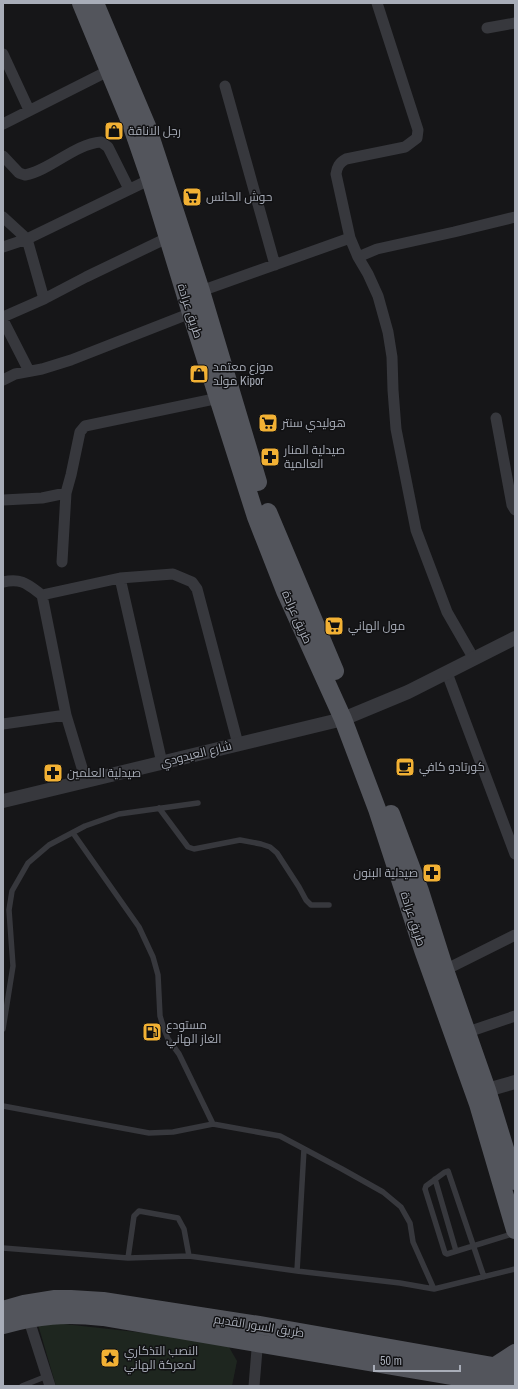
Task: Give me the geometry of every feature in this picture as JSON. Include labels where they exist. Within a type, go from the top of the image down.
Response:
[{"type":"main road","name":"طريق عرادة","points":[[81,3],[110,70],[131,124],[157,176],[201,291],[269,517],[420,891],[445,970],[468,1032],[487,1090],[511,1153],[515,1181]]},
{"type":"main road","name":"طريق عرادة","points":[[95,3],[137,100],[157,176],[167,238],[256,517],[285,590],[349,717],[423,950],[478,1104],[515,1231]]},
{"type":"main road","name":"طريق السور القديم","points":[[3,1325],[26,1311],[55,1299],[95,1300],[259,1325],[515,1370]]},
{"type":"main road","name":"طريق السور القديم","points":[[3,1310],[103,1317],[483,1383],[511,1386]]},
{"type":"main road","points":[[495,1366],[515,1353]]},
{"type":"street","points":[[377,3],[418,130],[417,138],[405,147],[346,159],[337,167],[336,174],[350,238],[378,296],[388,332],[392,357],[396,429],[416,530],[447,612],[474,660]]},
{"type":"street","points":[[487,28],[515,23]]},
{"type":"street","points":[[3,54],[29,110]]},
{"type":"street","points":[[3,124],[110,70]]},
{"type":"street","points":[[226,86],[275,265]]},
{"type":"street","points":[[3,156],[19,173],[25,175],[63,158],[91,143],[101,142],[108,147],[129,189]]},
{"type":"street","points":[[3,247],[27,239],[157,176]]},
{"type":"street","points":[[358,257],[377,249],[454,232],[515,216]]},
{"type":"street","points":[[3,217],[27,239],[44,298]]},
{"type":"street","points":[[28,371],[3,319],[167,238]]},
{"type":"street","points":[[201,291],[350,238]]},
{"type":"street","points":[[3,380],[15,374],[42,369],[71,360],[191,314]]},
{"type":"street","points":[[62,562],[66,493],[80,432],[85,426],[219,398]]},
{"type":"street","points":[[496,418],[512,505],[515,510]]},
{"type":"street","points":[[3,500],[42,498],[66,493]]},
{"type":"street","points":[[42,595],[120,578],[173,574],[192,582],[197,589],[238,744]]},
{"type":"street","points":[[120,578],[162,763]]},
{"type":"street","points":[[3,582],[15,580],[31,587],[42,595],[66,715],[86,781]]},
{"type":"street","name":"شارع العيدودي","points":[[3,801],[349,717],[408,692],[515,638]]},
{"type":"street","points":[[447,673],[515,854]]},
{"type":"street","points":[[3,723],[66,715]]},
{"type":"street","points":[[445,970],[515,935]]},
{"type":"street","points":[[468,1032],[515,1016]]},
{"type":"street","points":[[487,1090],[515,1082]]},
{"type":"street","points":[[26,1311],[48,1381]]},
{"type":"street","points":[[254,1386],[259,1325]]},
{"type":"lane","points":[[3,1029],[13,966],[9,910],[12,891],[28,863],[49,845],[85,826],[119,814],[198,803]]},
{"type":"lane","points":[[159,808],[188,847],[194,849],[240,840],[270,847],[277,853],[299,886],[306,900],[311,904],[329,905]]},
{"type":"lane","points":[[73,833],[139,927],[154,957],[158,975],[160,1016],[164,1029],[168,1039],[179,1054],[212,1124]]},
{"type":"lane","points":[[3,1106],[149,1133],[173,1132],[212,1124],[280,1136],[373,1186],[401,1207],[410,1224],[414,1242],[434,1289]]},
{"type":"lane","points":[[297,1271],[304,1149]]},
{"type":"lane","points":[[484,1277],[473,1245],[448,1171],[426,1186],[425,1189],[444,1251],[447,1254],[473,1245],[515,1231]]},
{"type":"lane","points":[[435,1179],[456,1251]]},
{"type":"lane","points":[[128,1258],[134,1216],[139,1211],[178,1218],[184,1229],[189,1256]]},
{"type":"lane","points":[[3,1248],[128,1258],[189,1256],[400,1283],[434,1289],[515,1269]]},
{"type":"lane","points":[[22,1386],[48,1381]]},
{"type":"shaded area","points":[[37,1321],[226,1342],[237,1361],[232,1386],[56,1386]]},
{"type":"place","name":"رجل الاناقة","points":[[114,131]]},
{"type":"place","name":"حوش الحائس","points":[[192,197]]},
{"type":"place","name":"موزع معتمد مولد Kipor","points":[[199,374]]},
{"type":"place","name":"هوليدي سنتر","points":[[268,423]]},
{"type":"place","name":"صيدلية المنار العالمية","points":[[270,457]]},
{"type":"place","name":"مول الهاني","points":[[334,626]]},
{"type":"place","name":"كورتادو كافي","points":[[405,767]]},
{"type":"place","name":"صيدلية العلمين","points":[[53,773]]},
{"type":"place","name":"صيدلية البنون","points":[[432,873]]},
{"type":"place","name":"مستودع الغاز الهاني","points":[[152,1032]]},
{"type":"place","name":"النصب التذكاري لمعركة الهاني","points":[[110,1358]]}]
